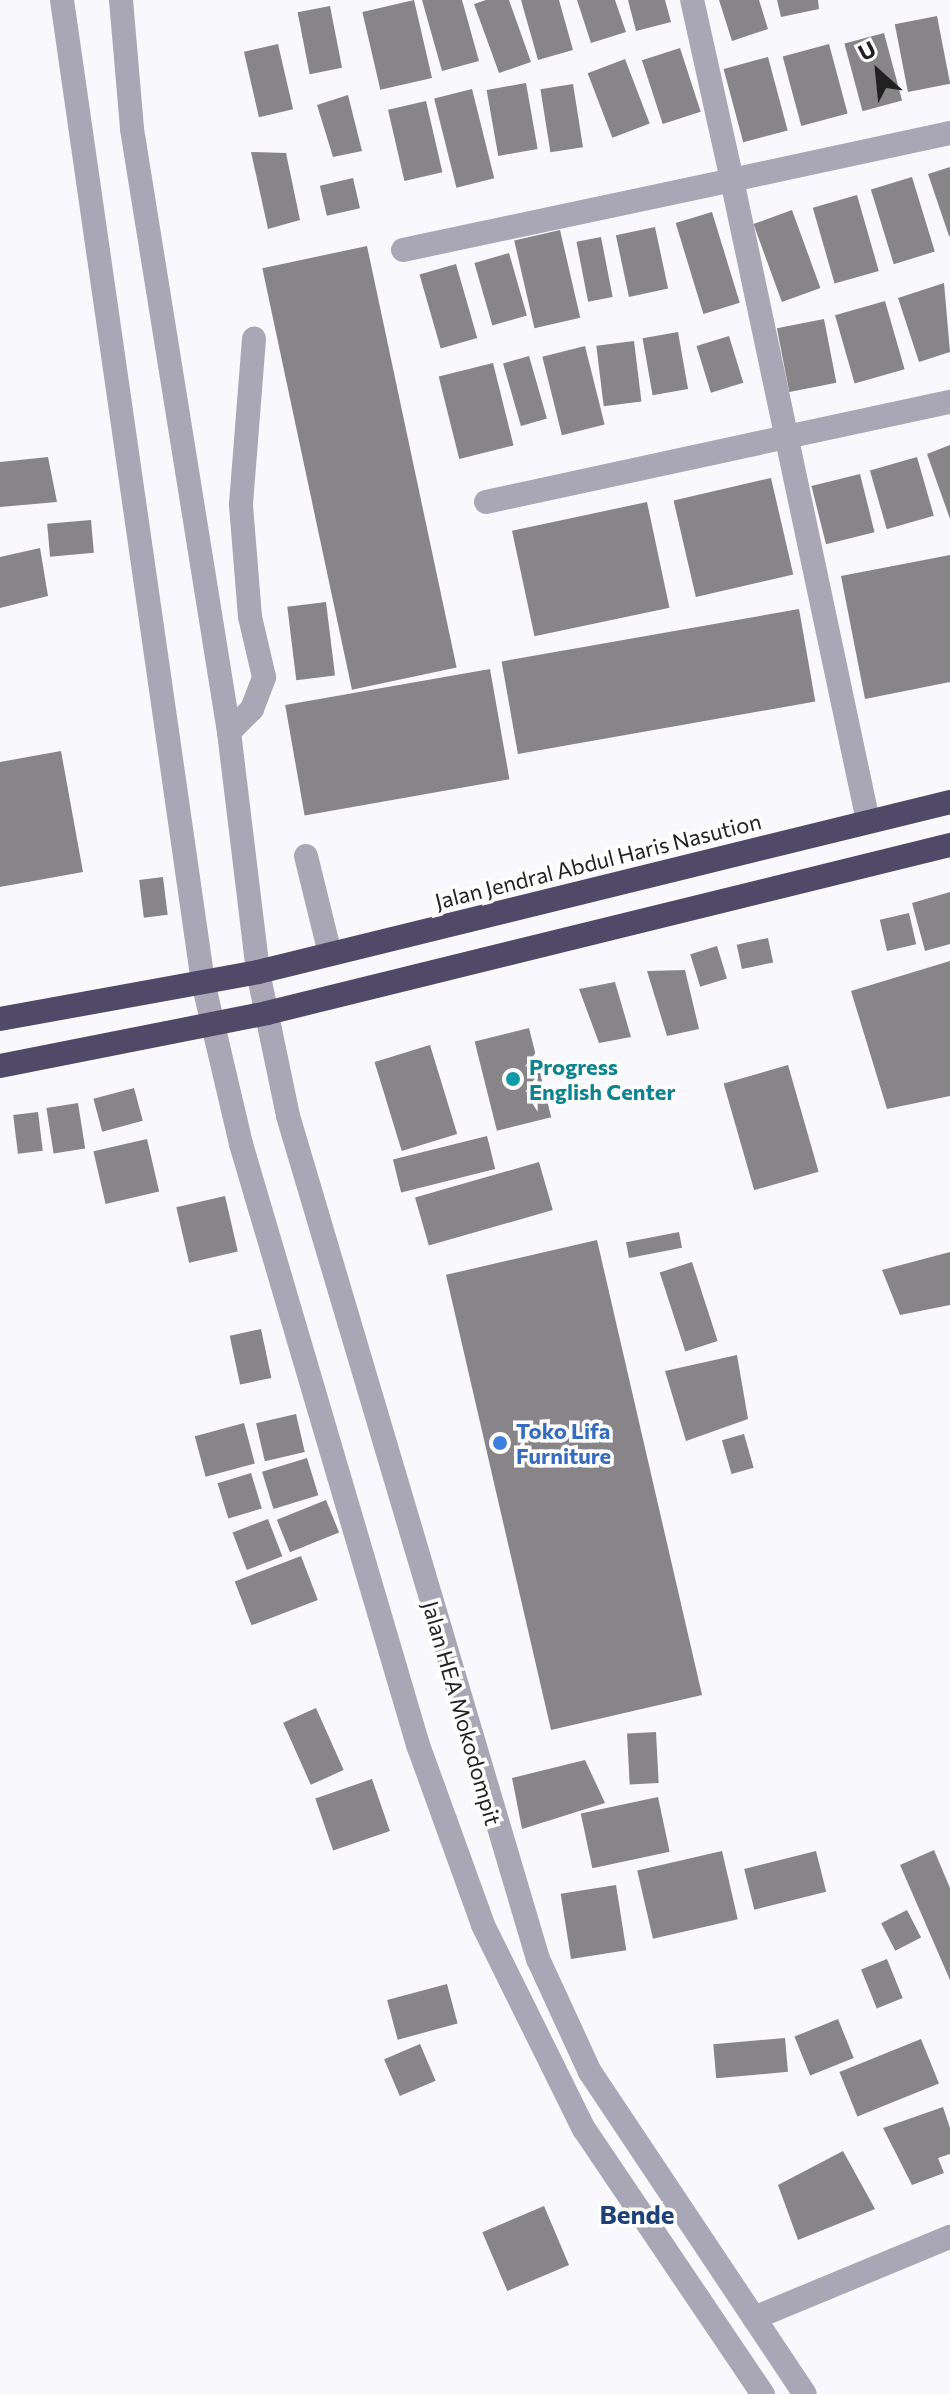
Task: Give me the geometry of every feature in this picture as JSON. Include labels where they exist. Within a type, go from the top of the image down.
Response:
[{"type":"highway","name":"Jalan Jendral Abdul Haris Nasution","points":[[0,1019],[258,972],[950,802]]},
{"type":"highway","points":[[0,1066],[213,1026],[950,845]]},
{"type":"street","name":"Jalan HEA Mokodompit","points":[[62,0],[203,982],[418,1745],[483,1925],[584,2129],[763,2394]]},
{"type":"street","name":"Jalan HEA Mokodompit","points":[[121,0],[132,129],[229,732],[258,972],[288,1116],[493,1821],[538,1959],[590,2072],[805,2394]]},
{"type":"street","points":[[692,0],[790,433],[868,821]]},
{"type":"street","points":[[403,250],[950,133]]},
{"type":"street","points":[[229,732],[252,709],[264,677],[250,617],[241,504],[254,339]]},
{"type":"street","points":[[486,502],[790,433],[950,402]]},
{"type":"street","points":[[306,856],[330,954]]},
{"type":"street","points":[[451,1836],[493,1821]]},
{"type":"street","points":[[754,2318],[950,2237]]},
{"type":"building","points":[[414,0],[432,78],[380,90],[362,12]]},
{"type":"building","points":[[422,0],[462,0],[479,61],[442,71]]},
{"type":"building","points":[[486,0],[509,0],[531,62],[499,73],[474,4]]},
{"type":"building","points":[[521,0],[559,0],[573,50],[538,60]]},
{"type":"building","points":[[577,0],[615,0],[626,32],[591,43]]},
{"type":"building","points":[[628,0],[665,0],[671,22],[636,31]]},
{"type":"building","points":[[719,0],[759,0],[768,29],[732,41]]},
{"type":"building","points":[[777,0],[818,0],[819,9],[781,17]]},
{"type":"building","points":[[330,6],[342,68],[310,74],[298,12]]},
{"type":"building","points":[[937,16],[950,84],[908,92],[895,24]]},
{"type":"building","points":[[884,33],[902,101],[863,111],[844,44]]},
{"type":"building","points":[[278,44],[293,109],[259,117],[244,52]]},
{"type":"building","points":[[829,44],[848,114],[801,126],[783,56]]},
{"type":"building","points":[[680,48],[701,112],[663,124],[642,60]]},
{"type":"building","points":[[768,57],[788,130],[743,142],[724,69]]},
{"type":"building","points":[[625,59],[650,123],[612,138],[588,73]]},
{"type":"building","points":[[526,83],[538,149],[498,156],[487,90]]},
{"type":"building","points":[[573,84],[583,147],[550,152],[540,89]]},
{"type":"building","points":[[472,89],[494,178],[456,188],[434,98]]},
{"type":"building","points":[[348,95],[362,151],[333,157],[317,105]]},
{"type":"building","points":[[426,101],[442,172],[404,181],[388,110]]},
{"type":"building","points":[[251,152],[286,153],[300,220],[268,229]]},
{"type":"building","points":[[950,167],[950,236],[949,236],[928,174]]},
{"type":"building","points":[[912,177],[935,252],[894,264],[871,190]]},
{"type":"building","points":[[353,178],[360,208],[327,216],[320,186]]},
{"type":"building","points":[[857,195],[879,271],[835,284],[813,208]]},
{"type":"building","points":[[792,210],[820,288],[782,302],[753,224]]},
{"type":"building","points":[[712,212],[740,303],[703,314],[676,223]]},
{"type":"building","points":[[655,227],[668,289],[629,297],[616,235]]},
{"type":"building","points":[[560,230],[580,318],[534,328],[514,241]]},
{"type":"building","points":[[601,237],[613,297],[588,302],[576,242]]},
{"type":"building","points":[[367,246],[457,668],[352,690],[262,268]]},
{"type":"building","points":[[509,253],[527,315],[492,325],[474,263]]},
{"type":"building","points":[[456,264],[477,338],[441,348],[419,274]]},
{"type":"building","points":[[944,283],[950,352],[919,362],[898,298]]},
{"type":"building","points":[[885,301],[905,369],[855,384],[835,315]]},
{"type":"building","points":[[824,319],[836,383],[789,392],[777,328]]},
{"type":"building","points":[[678,332],[688,389],[653,395],[643,338]]},
{"type":"building","points":[[729,336],[743,383],[711,393],[696,346]]},
{"type":"building","points":[[634,341],[641,402],[604,406],[596,346]]},
{"type":"building","points":[[585,346],[605,425],[562,435],[542,357]]},
{"type":"building","points":[[529,356],[547,418],[521,426],[503,363]]},
{"type":"building","points":[[493,363],[514,445],[459,459],[439,377]]},
{"type":"building","points":[[950,445],[950,519],[927,454]]},
{"type":"building","points":[[48,457],[57,502],[0,507],[0,462]]},
{"type":"building","points":[[917,457],[934,516],[887,529],[870,471]]},
{"type":"building","points":[[860,474],[875,532],[826,544],[811,486]]},
{"type":"building","points":[[771,478],[793,574],[696,597],[674,500]]},
{"type":"building","points":[[647,502],[669,608],[534,636],[512,531]]},
{"type":"building","points":[[91,520],[94,553],[50,557],[47,524]]},
{"type":"building","points":[[40,548],[48,596],[0,608],[0,557]]},
{"type":"building","points":[[950,555],[950,682],[865,699],[841,576]]},
{"type":"building","points":[[326,602],[335,675],[296,680],[287,607]]},
{"type":"building","points":[[799,609],[815,702],[518,754],[502,661]]},
{"type":"building","points":[[490,669],[509,779],[305,815],[285,705]]},
{"type":"building","points":[[61,751],[83,872],[0,887],[0,762]]},
{"type":"building","points":[[163,877],[168,915],[144,918],[139,880]]},
{"type":"building","points":[[950,892],[950,944],[925,951],[912,903]]},
{"type":"building","points":[[909,913],[916,944],[887,951],[880,920]]},
{"type":"building","points":[[768,938],[773,962],[742,969],[737,945]]},
{"type":"building","points":[[717,946],[727,979],[700,987],[690,954]]},
{"type":"building","points":[[950,961],[950,1096],[887,1109],[851,991]]},
{"type":"building","points":[[685,970],[699,1029],[667,1036],[647,971]]},
{"type":"building","points":[[615,982],[631,1037],[599,1043],[579,989]]},
{"type":"building","name":"Progress English Center","points":[[529,1028],[551,1117],[497,1131],[475,1042]]},
{"type":"building","points":[[430,1045],[457,1134],[402,1151],[375,1062]]},
{"type":"building","points":[[788,1065],[819,1172],[754,1190],[724,1083]]},
{"type":"building","points":[[134,1088],[143,1121],[102,1132],[93,1099]]},
{"type":"building","points":[[78,1103],[85,1148],[54,1153],[46,1108]]},
{"type":"building","points":[[38,1112],[43,1151],[18,1154],[13,1115]]},
{"type":"building","points":[[487,1136],[495,1169],[401,1192],[393,1159]]},
{"type":"building","points":[[147,1139],[159,1192],[106,1204],[93,1151]]},
{"type":"building","points":[[539,1162],[553,1210],[429,1246],[415,1198]]},
{"type":"building","points":[[225,1196],[238,1252],[189,1263],[176,1207]]},
{"type":"building","points":[[679,1232],[682,1248],[629,1258],[626,1242]]},
{"type":"building","points":[[597,1240],[702,1695],[551,1730],[446,1275]]},
{"type":"building","points":[[950,1252],[950,1305],[900,1315],[882,1270]]},
{"type":"building","points":[[692,1262],[718,1341],[685,1351],[660,1273]]},
{"type":"building","points":[[261,1329],[271,1378],[240,1385],[230,1336]]},
{"type":"building","points":[[737,1355],[748,1419],[686,1441],[665,1371]]},
{"type":"building","points":[[296,1414],[305,1452],[265,1461],[256,1423]]},
{"type":"building","points":[[244,1423],[255,1464],[206,1477],[195,1436]]},
{"type":"building","points":[[744,1434],[754,1468],[732,1474],[722,1440]]},
{"type":"building","points":[[307,1458],[318,1495],[273,1509],[262,1472]]},
{"type":"building","points":[[251,1473],[262,1508],[228,1519],[218,1483]]},
{"type":"building","points":[[326,1500],[339,1532],[290,1552],[277,1520]]},
{"type":"building","points":[[268,1519],[282,1556],[247,1570],[233,1533]]},
{"type":"building","points":[[301,1556],[318,1600],[252,1625],[235,1581]]},
{"type":"building","points":[[316,1708],[344,1770],[311,1785],[283,1723]]},
{"type":"building","points":[[656,1732],[659,1783],[630,1784],[627,1734]]},
{"type":"building","points":[[585,1760],[605,1803],[522,1829],[512,1778]]},
{"type":"building","points":[[372,1779],[390,1831],[333,1851],[315,1799]]},
{"type":"building","points":[[658,1797],[670,1852],[592,1868],[581,1813]]},
{"type":"building","points":[[934,1850],[950,1888],[950,1980],[900,1865]]},
{"type":"building","points":[[722,1851],[738,1919],[653,1939],[637,1871]]},
{"type":"building","points":[[816,1851],[826,1892],[754,1910],[744,1869]]},
{"type":"building","points":[[616,1885],[626,1950],[571,1959],[561,1894]]},
{"type":"building","points":[[907,1910],[921,1938],[895,1951],[881,1923]]},
{"type":"building","points":[[887,1959],[903,1998],[877,2008],[861,1969]]},
{"type":"building","points":[[447,1984],[458,2024],[398,2040],[387,2000]]},
{"type":"building","points":[[838,2019],[854,2058],[810,2076],[794,2037]]},
{"type":"building","points":[[785,2038],[788,2072],[716,2078],[713,2044]]},
{"type":"building","points":[[921,2039],[939,2084],[857,2116],[839,2072]]},
{"type":"building","points":[[420,2044],[436,2081],[400,2096],[384,2059]]},
{"type":"building","points":[[943,2107],[950,2128],[950,2154],[938,2158],[944,2173],[912,2185],[883,2128]]},
{"type":"building","points":[[843,2151],[875,2209],[798,2240],[778,2185]]},
{"type":"building","points":[[544,2206],[569,2265],[507,2291],[482,2232]]},
{"type":"place","name":"Progress English Center","points":[[513,1079]]},
{"type":"place","name":"Toko Lifa Furniture","points":[[500,1443]]},
{"type":"district","name":"Bende","points":[[637,2214]]}]
